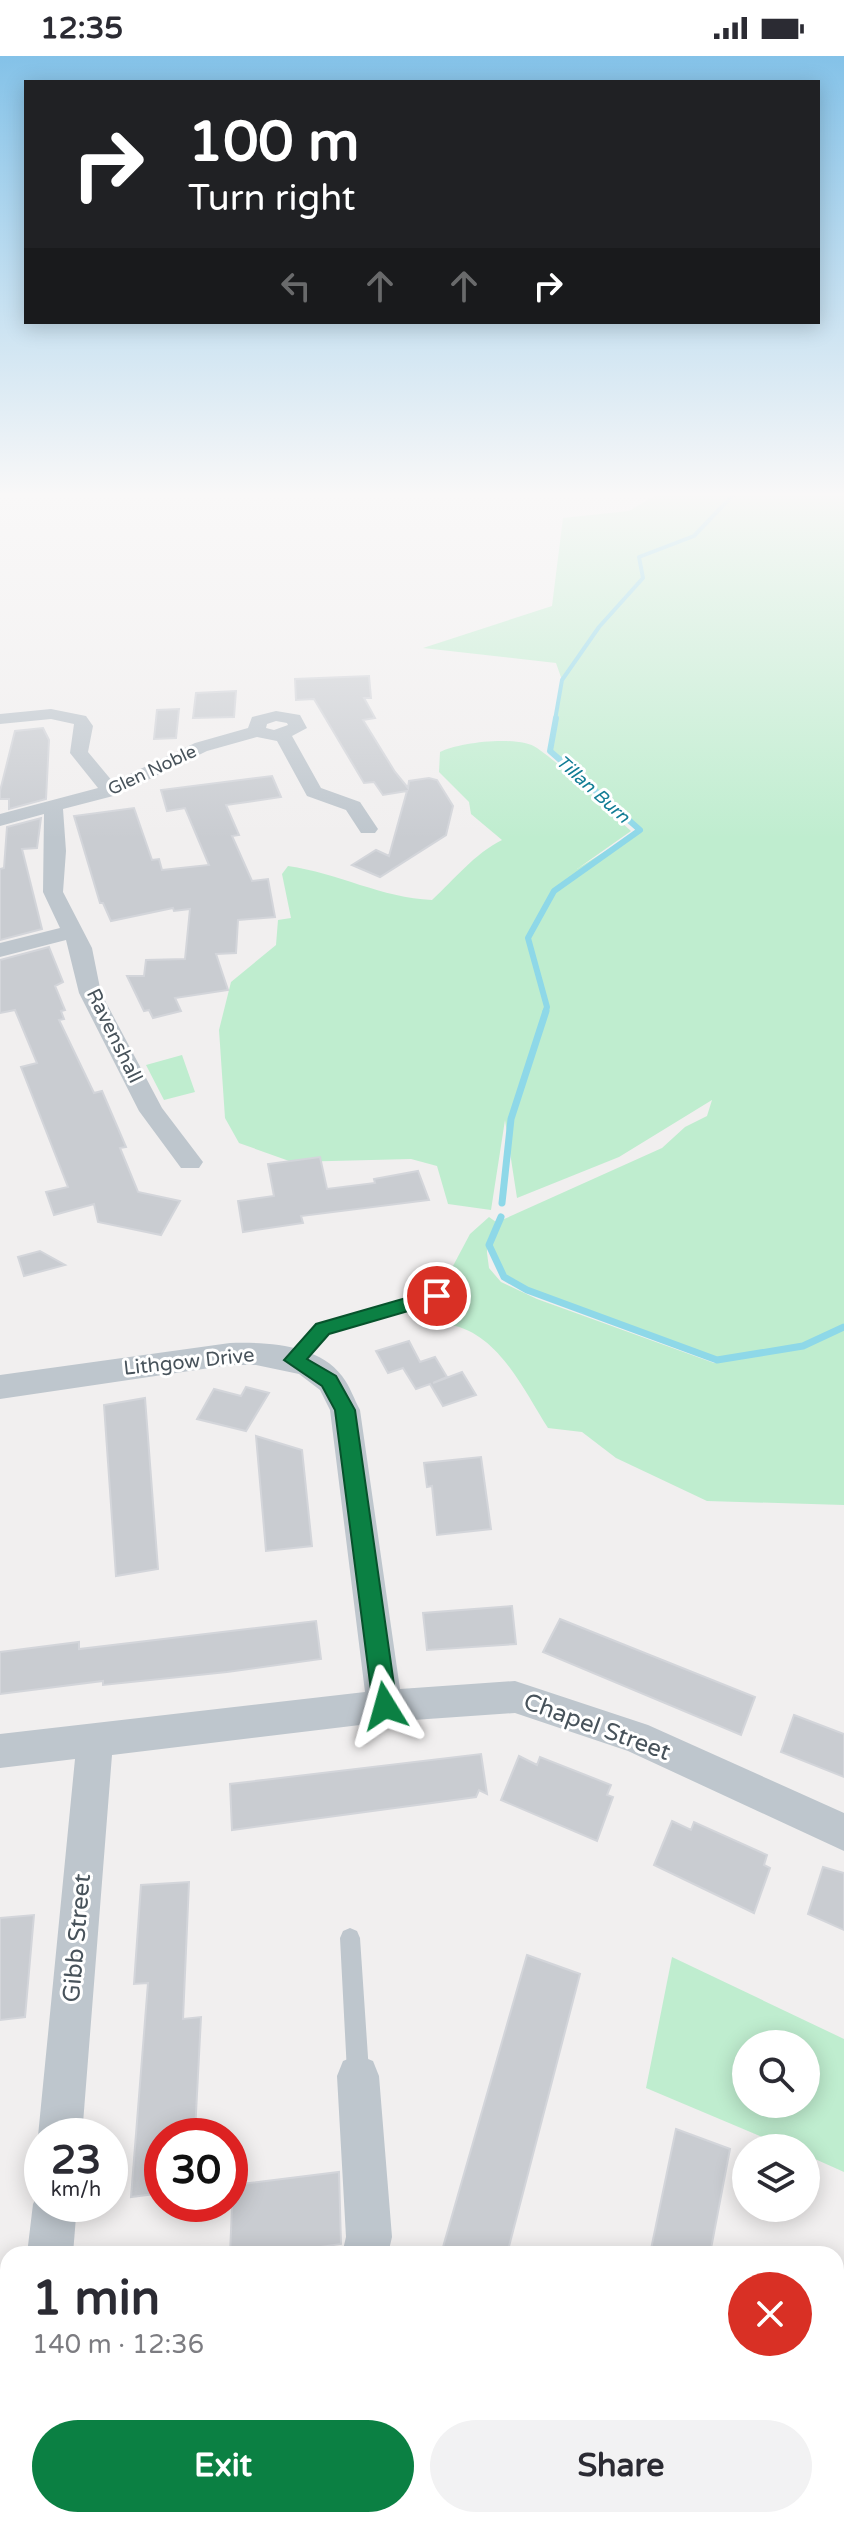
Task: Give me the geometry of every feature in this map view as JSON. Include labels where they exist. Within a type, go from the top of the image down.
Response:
[{"type":"street","points":[[0,719],[51,714],[80,720],[84,726],[79,753],[110,791]]},
{"type":"street","name":"Glen Noble","points":[[0,820],[110,791],[201,747],[257,731],[283,735],[314,792],[354,804],[362,812],[368,829]]},
{"type":"street","name":"Ravenshall","points":[[53,807],[56,851],[53,892],[81,948],[90,993],[151,1111],[190,1162]]},
{"type":"street","points":[[0,950],[72,932]]},
{"type":"street","name":"Lithgow Drive","points":[[0,1387],[230,1354],[260,1353],[294,1360],[329,1381],[345,1410],[385,1706]]},
{"type":"street","name":"Chapel Street","points":[[0,1751],[232,1727],[385,1706],[515,1697],[635,1737],[844,1832]]},
{"type":"street","name":"Gibb Street","points":[[62,2118],[95,1739]]},
{"type":"street","points":[[358,2076],[369,2237],[367,2246]]},
{"type":"street","points":[[51,2246],[53,2222]]},
{"type":"lane","points":[[294,1360],[323,1329],[437,1296]]},
{"type":"lane","points":[[350,1938],[358,2076]]},
{"type":"green space","points":[[545,608],[844,608],[844,1505],[707,1501],[616,1458],[582,1432],[548,1428],[508,1366],[483,1340],[468,1330],[451,1325],[437,1296],[470,1234],[489,1217],[496,1222],[487,1242],[489,1268],[501,1282],[537,1299],[714,1363],[764,1354],[717,1360],[528,1291],[502,1275],[490,1243],[502,1220],[662,1148],[685,1127],[707,1116],[712,1100],[619,1157],[517,1198],[505,1120],[491,1210],[448,1204],[437,1166],[411,1159],[292,1162],[239,1143],[225,1118],[219,1030],[231,982],[276,945],[278,920],[291,918],[282,874],[288,866],[395,895],[432,900],[474,860],[502,840],[471,814],[469,802],[439,772],[440,752],[474,743],[517,742],[537,748],[562,767],[631,831],[577,869],[639,830],[550,751],[562,680],[556,663],[423,648]]},
{"type":"green space","points":[[182,1055],[195,1092],[164,1100],[146,1065]]},
{"type":"green space","points":[[672,1957],[844,2039],[844,2172],[820,2161],[820,2134],[755,2134],[646,2088]]},
{"type":"building","points":[[369,676],[371,698],[364,698],[375,718],[363,720],[395,772],[408,788],[409,781],[437,780],[453,806],[446,835],[380,877],[352,865],[376,850],[389,856],[407,791],[383,795],[374,782],[364,783],[314,699],[296,700],[295,679]]},
{"type":"building","points":[[236,691],[234,717],[193,718],[196,693]]},
{"type":"building","points":[[179,709],[176,738],[154,739],[157,710]]},
{"type":"building","points":[[43,728],[49,740],[46,799],[9,809],[9,799],[0,799],[0,791],[15,731]]},
{"type":"building","points":[[272,776],[281,797],[226,805],[239,835],[232,836],[252,881],[268,879],[275,917],[238,920],[236,953],[216,954],[228,990],[175,998],[181,1011],[153,1018],[149,1010],[144,1011],[127,976],[144,976],[146,960],[185,959],[190,909],[174,911],[173,908],[111,921],[103,903],[100,903],[74,816],[134,808],[152,860],[159,859],[162,870],[209,865],[185,808],[167,811],[161,790]]},
{"type":"building","points":[[41,818],[37,848],[22,849],[42,929],[0,940],[0,869],[4,868],[7,827]]},
{"type":"building","points":[[49,947],[63,982],[55,986],[65,1010],[61,1011],[64,1019],[59,1020],[94,1093],[102,1091],[126,1147],[120,1148],[138,1192],[180,1201],[161,1235],[98,1222],[94,1204],[54,1215],[46,1192],[68,1187],[21,1067],[37,1063],[15,1010],[0,1013],[0,960]]},
{"type":"building","points":[[320,1157],[327,1189],[375,1183],[374,1179],[418,1171],[429,1200],[301,1216],[303,1223],[243,1232],[238,1201],[274,1196],[268,1164]]},
{"type":"building","points":[[40,1251],[65,1265],[24,1276],[18,1257]]},
{"type":"building","points":[[409,1341],[420,1362],[435,1357],[447,1377],[433,1383],[462,1372],[476,1395],[443,1406],[430,1384],[416,1389],[403,1368],[388,1373],[376,1351]]},
{"type":"building","points":[[246,1387],[269,1393],[246,1431],[197,1419],[214,1389],[241,1396]]},
{"type":"building","points":[[145,1398],[158,1569],[116,1576],[104,1405]]},
{"type":"building","points":[[256,1436],[302,1450],[312,1546],[266,1551]]},
{"type":"building","points":[[481,1457],[491,1529],[437,1535],[432,1486],[427,1487],[424,1463]]},
{"type":"building","points":[[512,1606],[516,1644],[427,1650],[423,1613]]},
{"type":"building","points":[[560,1619],[755,1697],[741,1735],[543,1652]]},
{"type":"building","points":[[316,1621],[321,1659],[227,1672],[103,1685],[103,1681],[0,1694],[0,1652],[79,1642],[79,1649]]},
{"type":"building","points":[[794,1715],[844,1734],[844,1777],[781,1752]]},
{"type":"building","points":[[481,1754],[487,1794],[479,1790],[476,1797],[232,1830],[230,1784]]},
{"type":"building","points":[[519,1756],[537,1765],[540,1757],[611,1785],[607,1795],[613,1797],[597,1841],[501,1800]]},
{"type":"building","points":[[672,1821],[691,1830],[694,1822],[767,1855],[764,1865],[770,1868],[754,1913],[654,1865]]},
{"type":"building","points":[[823,1867],[844,1873],[844,1930],[808,1914]]},
{"type":"building","points":[[189,1882],[183,2019],[201,2017],[196,2118],[144,2118],[144,2195],[131,2197],[148,1983],[134,1984],[141,1885]]},
{"type":"building","points":[[34,1915],[25,2017],[0,2020],[0,1918]]},
{"type":"building","points":[[527,1955],[580,1974],[509,2246],[443,2246]]},
{"type":"building","points":[[676,2129],[730,2149],[712,2246],[652,2246]]},
{"type":"building","points":[[339,2172],[341,2244],[230,2246],[231,2222],[248,2222],[248,2183]]},
{"type":"waterway","name":"Tillan Burn","points":[[555,720],[562,680],[616,608]]},
{"type":"waterway","name":"Tillan Burn","points":[[545,1013],[547,1007],[528,938],[554,891],[640,830],[550,751],[556,718]]},
{"type":"waterway","name":"Tillan Burn","points":[[502,1203],[511,1119],[546,1011]]},
{"type":"waterway","name":"Tillan Burn","points":[[501,1217],[489,1245],[504,1277],[527,1290],[717,1360],[803,1346],[844,1327]]},
{"type":"route","points":[[385,1706],[345,1410],[329,1381],[294,1360],[323,1329],[437,1296]]}]
